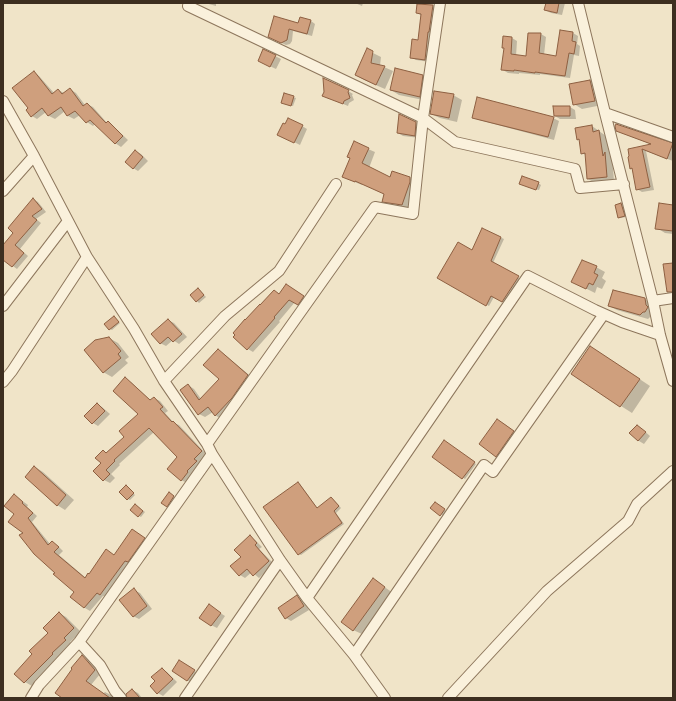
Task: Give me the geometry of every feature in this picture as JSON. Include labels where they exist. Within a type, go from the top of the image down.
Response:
[{"type":"street","points":[[207,444],[375,207],[413,214],[423,118],[440,3]]},
{"type":"street","points":[[578,3],[653,301],[660,335],[673,381]]},
{"type":"street","points":[[188,6],[423,118],[455,142],[575,169],[580,188],[624,184]]},
{"type":"street","points":[[3,101],[34,156],[87,257],[134,329],[164,381],[207,444],[280,560],[307,598],[354,655],[385,698]]},
{"type":"street","points":[[605,113],[673,137]]},
{"type":"street","points":[[3,190],[34,156]]},
{"type":"street","points":[[164,381],[225,316],[279,271],[336,184]]},
{"type":"street","points":[[3,306],[68,221]]},
{"type":"street","points":[[3,382],[12,371],[87,257]]},
{"type":"street","points":[[307,598],[528,276],[604,314],[660,335]]},
{"type":"street","points":[[653,301],[673,298]]},
{"type":"street","points":[[354,655],[484,465],[493,472],[604,314]]},
{"type":"street","points":[[31,698],[39,685],[79,642],[212,454]]},
{"type":"street","points":[[448,698],[548,591],[628,521],[637,504],[673,471]]},
{"type":"street","points":[[185,698],[280,560]]},
{"type":"street","points":[[79,642],[100,665],[115,691],[121,698]]},
{"type":"building","points":[[546,3],[559,3],[557,13],[544,10]]},
{"type":"building","points":[[417,4],[433,5],[425,60],[410,58],[412,39],[418,40],[421,14],[416,13]]},
{"type":"building","points":[[274,16],[298,23],[300,17],[311,20],[307,34],[289,29],[287,40],[281,43],[268,37]]},
{"type":"building","points":[[560,30],[573,32],[572,41],[576,42],[574,54],[569,53],[565,76],[514,70],[501,70],[504,48],[502,48],[503,36],[512,37],[511,54],[526,56],[528,33],[541,33],[539,53],[556,56]]},
{"type":"building","points":[[367,48],[373,51],[371,63],[385,66],[376,85],[355,75]]},
{"type":"building","points":[[263,49],[276,55],[270,67],[258,61]]},
{"type":"building","points":[[395,68],[423,75],[420,97],[390,90]]},
{"type":"building","points":[[34,71],[52,94],[58,89],[62,94],[70,88],[83,106],[87,103],[106,123],[108,121],[123,136],[115,144],[90,120],[86,123],[75,111],[67,116],[61,107],[48,116],[42,108],[31,117],[26,110],[28,108],[12,88]]},
{"type":"building","points":[[323,78],[349,90],[348,92],[350,98],[344,101],[343,104],[322,96],[324,92]]},
{"type":"building","points":[[590,80],[595,101],[573,105],[569,84]]},
{"type":"building","points":[[434,91],[454,94],[449,118],[430,114]]},
{"type":"building","points":[[284,93],[294,96],[291,106],[281,103]]},
{"type":"building","points":[[477,97],[554,117],[548,137],[472,118]]},
{"type":"building","points":[[553,106],[570,106],[570,116],[554,116]]},
{"type":"building","points":[[399,114],[416,122],[415,136],[397,133]]},
{"type":"building","points":[[288,118],[303,125],[294,143],[277,135],[283,123],[285,124]]},
{"type":"building","points":[[616,124],[673,143],[667,159],[642,149],[650,187],[636,190],[632,168],[630,169],[628,149],[651,144],[616,131]]},
{"type":"building","points":[[592,125],[593,132],[599,130],[603,156],[605,152],[607,177],[587,179],[585,153],[581,154],[579,139],[577,140],[575,128]]},
{"type":"building","points":[[354,141],[369,148],[362,163],[390,177],[392,171],[410,177],[410,182],[402,205],[382,202],[384,194],[342,177],[350,158],[347,157]]},
{"type":"building","points":[[135,150],[143,157],[133,169],[125,162]]},
{"type":"building","points":[[522,176],[539,182],[536,190],[519,184]]},
{"type":"building","points":[[33,198],[42,209],[32,216],[37,220],[15,245],[24,253],[12,267],[3,260],[3,245],[13,233],[8,228]]},
{"type":"building","points":[[621,203],[625,216],[618,218],[615,205]]},
{"type":"building","points":[[659,203],[673,205],[673,231],[655,229]]},
{"type":"building","points":[[482,228],[501,237],[491,261],[519,276],[502,302],[491,296],[486,306],[437,278],[458,242],[472,250]]},
{"type":"building","points":[[582,260],[597,266],[594,273],[598,275],[593,285],[589,283],[586,289],[571,282]]},
{"type":"building","points":[[673,263],[673,292],[667,292],[663,264]]},
{"type":"building","points":[[286,284],[304,296],[298,305],[289,300],[247,350],[233,337],[235,335],[233,333],[274,290],[279,294]]},
{"type":"building","points":[[198,288],[204,295],[196,302],[190,295]]},
{"type":"building","points":[[613,290],[645,298],[646,305],[648,307],[645,312],[640,315],[608,306]]},
{"type":"building","points":[[114,316],[119,322],[109,330],[104,324]]},
{"type":"building","points":[[168,319],[182,334],[173,342],[168,337],[160,344],[151,334]]},
{"type":"building","points":[[109,337],[121,351],[118,354],[121,358],[103,373],[84,350],[95,340]]},
{"type":"building","points":[[590,346],[640,379],[620,407],[571,374]]},
{"type":"building","points":[[218,349],[248,375],[232,398],[215,416],[208,407],[198,415],[180,390],[188,384],[199,400],[219,379],[203,365]]},
{"type":"building","points":[[125,377],[150,400],[154,397],[163,407],[160,409],[202,451],[194,459],[197,461],[187,471],[188,472],[181,481],[167,469],[177,457],[149,428],[114,460],[115,461],[106,470],[110,474],[103,481],[93,471],[101,463],[95,458],[103,450],[106,453],[124,437],[119,431],[138,414],[113,391]]},
{"type":"building","points":[[97,403],[105,411],[92,424],[84,416]]},
{"type":"building","points":[[497,419],[514,431],[496,457],[479,444]]},
{"type":"building","points":[[637,425],[646,432],[638,441],[629,433]]},
{"type":"building","points":[[444,440],[475,462],[462,479],[432,457]]},
{"type":"building","points":[[34,466],[66,495],[57,506],[25,477]]},
{"type":"building","points":[[298,482],[317,508],[331,497],[339,506],[334,511],[342,523],[298,555],[263,507]]},
{"type":"building","points":[[126,485],[134,493],[127,500],[119,492]]},
{"type":"building","points":[[169,492],[174,496],[167,507],[161,503]]},
{"type":"building","points":[[14,494],[33,513],[28,518],[48,545],[52,541],[59,547],[54,552],[85,578],[106,549],[114,555],[132,529],[145,538],[128,562],[125,561],[100,595],[97,593],[84,608],[70,597],[74,592],[53,574],[55,573],[34,554],[19,535],[23,533],[8,522],[14,514],[4,506]]},
{"type":"building","points":[[435,502],[445,509],[440,516],[430,508]]},
{"type":"building","points":[[135,504],[143,511],[138,517],[130,510]]},
{"type":"building","points":[[250,535],[257,543],[255,545],[269,561],[253,576],[247,569],[239,576],[230,566],[241,557],[234,550]]},
{"type":"building","points":[[373,578],[385,587],[353,631],[341,622]]},
{"type":"building","points":[[134,588],[147,606],[133,617],[119,600]]},
{"type":"building","points":[[297,595],[304,606],[285,619],[278,608]]},
{"type":"building","points":[[209,604],[221,613],[211,626],[199,618]]},
{"type":"building","points":[[59,612],[74,628],[64,638],[66,640],[24,683],[14,674],[32,654],[29,651],[48,633],[43,628]]},
{"type":"building","points":[[82,655],[95,670],[86,681],[110,698],[62,698],[55,693],[72,669],[71,668]]},
{"type":"building","points":[[179,660],[195,670],[187,681],[172,671]]},
{"type":"building","points":[[162,668],[173,679],[157,694],[150,686],[155,681],[151,677]]},
{"type":"building","points":[[132,689],[140,698],[127,698],[126,694]]}]
